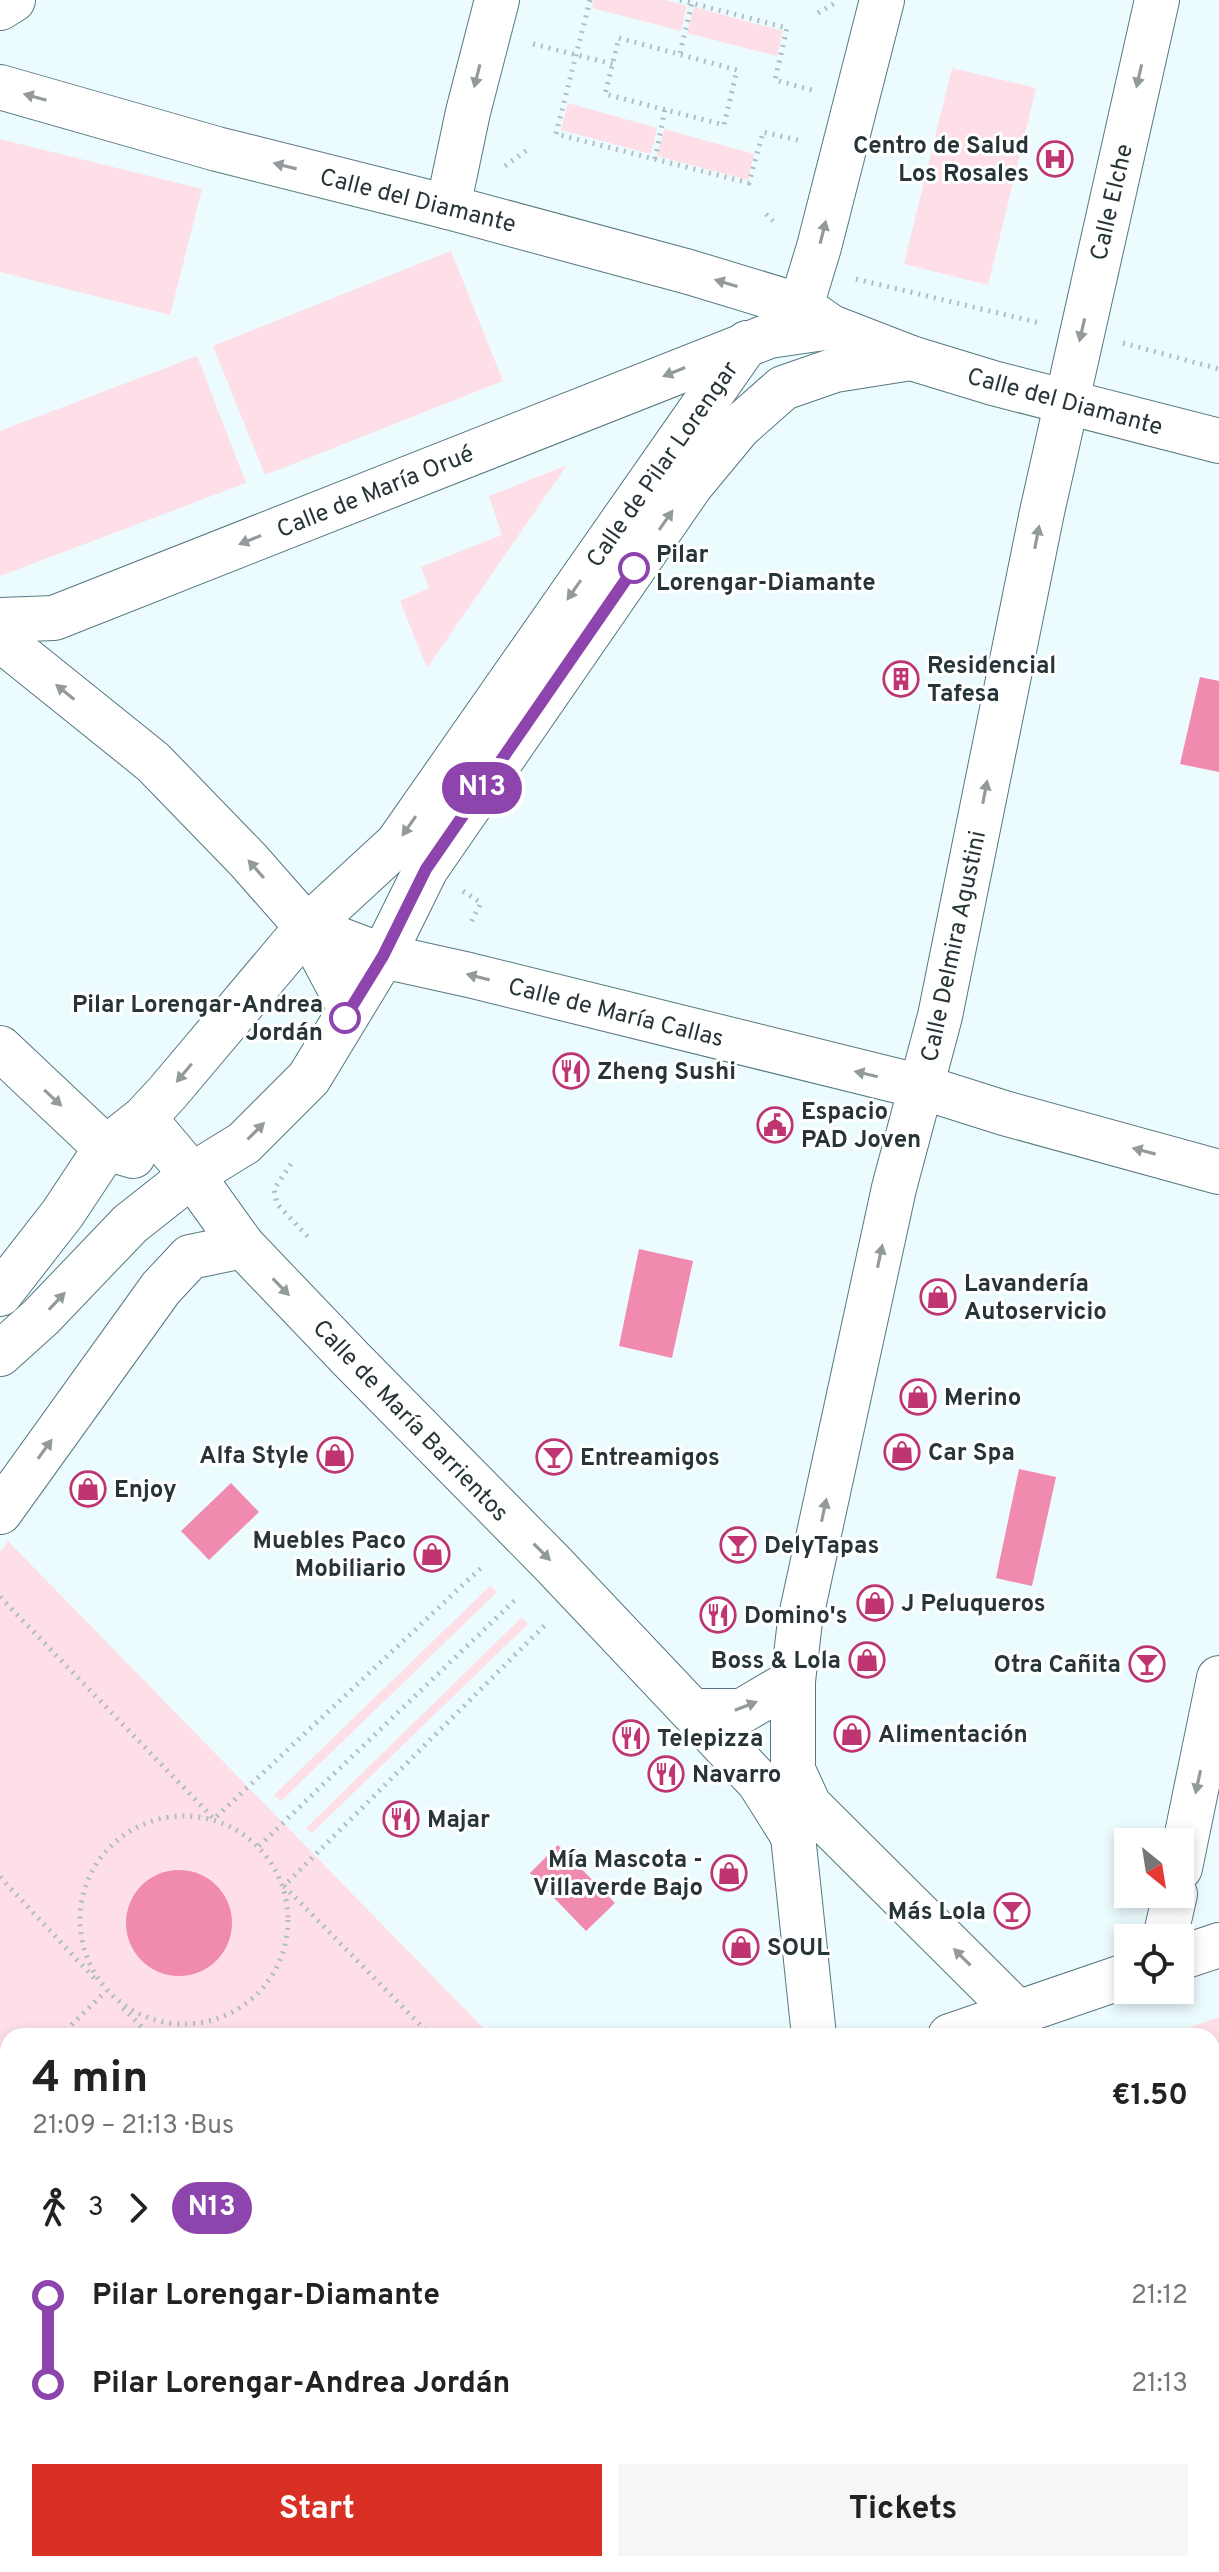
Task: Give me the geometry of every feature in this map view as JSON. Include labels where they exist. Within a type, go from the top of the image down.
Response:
[{"type":"street","points":[[0,8],[13,0]]},
{"type":"street","points":[[448,207],[468,112],[497,0]]},
{"type":"street","points":[[816,317],[819,247],[882,0]]},
{"type":"street","name":"Calle Elche","points":[[1066,403],[1157,0]]},
{"type":"street","name":"Calle del Diamante","points":[[0,87],[217,149],[689,272],[816,317]]},
{"type":"street","name":"Calle de Pilar Lorengar","points":[[0,1294],[63,1213],[106,1148],[144,1118],[307,927],[397,844],[747,343],[816,317],[911,358]]},
{"type":"street","name":"Calle de María Orué","points":[[0,620],[54,618],[747,343]]},
{"type":"street","name":"Calle del Diamante","points":[[911,358],[1066,403],[1219,441]]},
{"type":"street","name":"Calle de Pilar Lorengar","points":[[0,1354],[41,1317],[130,1224],[192,1175],[244,1143],[309,1078],[383,956],[426,869],[691,485],[739,427],[783,388],[835,370],[911,358]]},
{"type":"street","name":"Calle Delmira Agustini","points":[[813,2028],[793,1681],[800,1621],[894,1188],[940,1016],[1066,403]]},
{"type":"street","points":[[0,639],[153,762],[248,860],[307,927],[350,1008]]},
{"type":"street","points":[[307,927],[383,956]]},
{"type":"street","name":"Calle de María Callas","points":[[383,956],[922,1087],[1004,1113],[1219,1172]]},
{"type":"street","points":[[0,1048],[106,1148],[192,1175]]},
{"type":"street","name":"Calle de María Barrientos","points":[[144,1118],[192,1175],[243,1246],[759,1782],[799,1804],[1017,2012]]},
{"type":"street","points":[[0,1512],[161,1288],[190,1257],[243,1246]]},
{"type":"street","points":[[1188,1828],[1219,1678]]},
{"type":"street","points":[[692,1711],[742,1711],[793,1681]]},
{"type":"street","points":[[1194,1953],[1219,1945]]},
{"type":"street","points":[[972,2028],[1114,1980]]},
{"type":"path","points":[[590,0],[556,134],[749,183],[763,132],[811,143]]},
{"type":"path","points":[[680,0],[787,28],[775,80],[823,93]]},
{"type":"path","points":[[680,53],[692,3]]},
{"type":"path","points":[[619,38],[737,70],[724,125],[605,94],[613,64],[619,38]]},
{"type":"path","points":[[526,42],[613,64]]},
{"type":"path","points":[[655,159],[665,109]]},
{"type":"path","points":[[501,168],[527,150]]},
{"type":"path","points":[[766,214],[772,220]]},
{"type":"path","points":[[844,276],[1042,324]]},
{"type":"path","points":[[1116,342],[1219,369]]},
{"type":"path","points":[[452,884],[481,903],[468,926],[476,930]]},
{"type":"path","points":[[214,1819],[484,1565]]},
{"type":"path","points":[[0,1597],[214,1819]]},
{"type":"path","points":[[259,1846],[517,1598]]},
{"type":"path","points":[[423,2028],[284,1886],[545,1625]]},
{"type":"path","points":[[180,1815],[214,1819],[238,1830],[259,1846],[279,1873],[288,1905],[288,1939],[277,1970],[256,1997],[229,2015],[196,2024],[163,2023],[132,2011],[106,1991],[87,1962],[79,1929],[82,1896],[95,1865],[117,1839],[146,1822],[180,1815]]},
{"type":"path","points":[[0,1877],[143,2028]]},
{"type":"path","points":[[68,2028],[106,1991]]},
{"type":"shaded area","points":[[594,0],[666,0],[687,6],[681,31],[592,8]]},
{"type":"shaded area","points":[[694,7],[783,31],[777,56],[687,33]]},
{"type":"shaded area","points":[[952,68],[1036,88],[988,285],[904,264]]},
{"type":"shaded area","points":[[568,103],[657,128],[651,154],[561,130]]},
{"type":"shaded area","points":[[664,129],[754,154],[748,180],[657,156]]},
{"type":"shaded area","points":[[0,139],[202,189],[170,315],[0,272]]},
{"type":"shaded area","points":[[451,251],[503,381],[265,475],[213,346]]},
{"type":"shaded area","points":[[197,356],[246,483],[0,576],[0,431]]},
{"type":"shaded area","points":[[567,465],[427,668],[400,601],[429,588],[421,567],[502,535],[489,496]]},
{"type":"shaded area","points":[[1200,677],[1219,681],[1219,772],[1180,764]]},
{"type":"shaded area","points":[[639,1249],[693,1261],[672,1358],[619,1346]]},
{"type":"shaded area","points":[[1019,1469],[1056,1477],[1032,1586],[996,1578]]},
{"type":"shaded area","points":[[231,1483],[259,1512],[209,1560],[181,1531]]},
{"type":"shaded area","points":[[8,1541],[483,2028],[0,2028],[0,1553]]},
{"type":"shaded area","points":[[490,1586],[497,1592],[281,1801],[274,1795]]},
{"type":"shaded area","points":[[522,1617],[528,1624],[312,1833],[306,1828]]},
{"type":"shaded area","points":[[558,1845],[615,1903],[586,1931],[530,1873]]},
{"type":"shaded area","points":[[179,1870],[199,1874],[216,1886],[228,1903],[232,1923],[228,1943],[216,1960],[199,1972],[179,1976],[159,1972],[142,1960],[130,1943],[126,1923],[130,1903],[142,1886],[159,1874]]},
{"type":"shaded area","points":[[1219,2017],[1219,2028],[1188,2028]]},
{"type":"bus line","name":"N13","points":[[345,1018],[383,956],[426,869],[634,568]]},
{"type":"place","name":"Centro de Salud Los Rosales","points":[[1055,159]]},
{"type":"place","name":"Pilar Lorengar-Diamante","points":[[634,568]]},
{"type":"place","name":"Residencial Tafesa","points":[[901,679]]},
{"type":"place","name":"Pilar Lorengar-Andrea Jordán","points":[[345,1018]]},
{"type":"place","name":"Zheng Sushi","points":[[571,1071]]},
{"type":"place","name":"Espacio PAD Joven","points":[[775,1125]]},
{"type":"place","name":"Lavandería Autoservicio","points":[[938,1297]]},
{"type":"place","name":"Merino","points":[[918,1397]]},
{"type":"place","name":"Car Spa","points":[[902,1452]]},
{"type":"place","name":"Alfa Style","points":[[335,1455]]},
{"type":"place","name":"Entreamigos","points":[[554,1457]]},
{"type":"place","name":"Enjoy","points":[[88,1489]]},
{"type":"place","name":"DelyTapas","points":[[738,1545]]},
{"type":"place","name":"Muebles Paco Mobiliario","points":[[432,1554]]},
{"type":"place","name":"J Peluqueros","points":[[875,1603]]},
{"type":"place","name":"Domino's","points":[[718,1615]]},
{"type":"place","name":"Boss & Lola","points":[[867,1660]]},
{"type":"place","name":"Otra Cañita","points":[[1147,1664]]},
{"type":"place","name":"Alimentación","points":[[852,1734]]},
{"type":"place","name":"Telepizza","points":[[631,1738]]},
{"type":"place","name":"Navarro","points":[[666,1774]]},
{"type":"place","name":"Majar","points":[[401,1819]]},
{"type":"place","name":"Mía Mascota - Villaverde Bajo","points":[[729,1873]]},
{"type":"place","name":"Más Lola","points":[[1012,1911]]},
{"type":"place","name":"SOUL","points":[[741,1947]]}]
